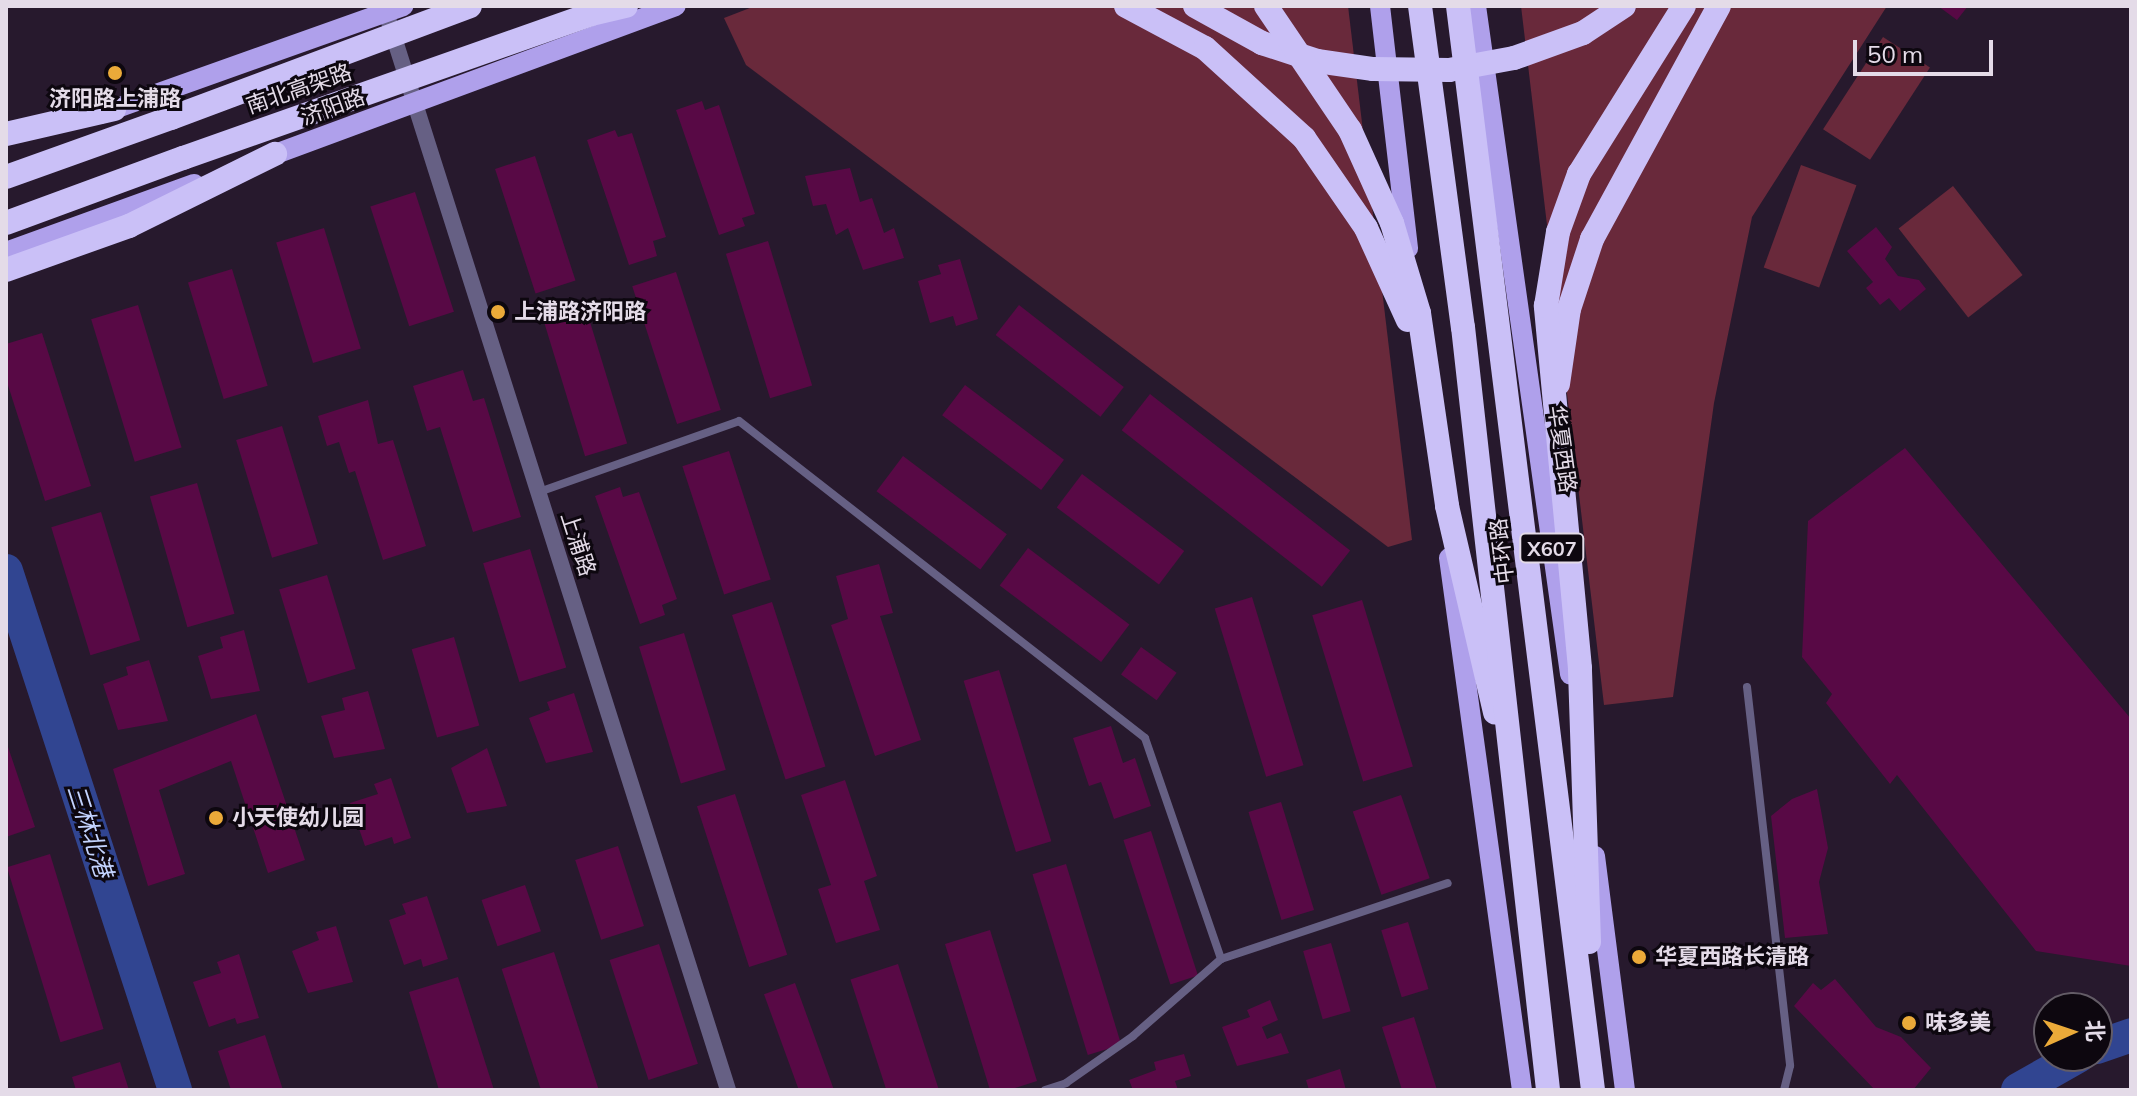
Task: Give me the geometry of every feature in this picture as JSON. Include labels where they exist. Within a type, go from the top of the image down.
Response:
[{"type":"highway","name":"南北高架路","points":[[6,177],[470,6]]},
{"type":"highway","name":"南北高架路","points":[[6,223],[601,10],[626,6]]},
{"type":"highway","points":[[1126,6],[1205,48],[1304,138],[1366,228],[1425,358]]},
{"type":"highway","points":[[1195,6],[1262,43],[1317,61],[1418,70],[1514,58],[1583,33],[1624,6]]},
{"type":"highway","points":[[1266,6],[1356,143],[1392,223],[1419,313],[1470,621],[1514,780]]},
{"type":"highway","name":"中环路","points":[[1420,6],[1514,780],[1548,1090]]},
{"type":"highway","name":"中环路","points":[[1458,6],[1593,1090]]},
{"type":"highway","points":[[1590,1060],[1580,668],[1546,306],[1558,232],[1579,174],[1684,6]]},
{"type":"highway","points":[[1554,410],[1569,309],[1592,239],[1719,6]]},
{"type":"highway","points":[[6,134],[114,109]]},
{"type":"highway","points":[[6,270],[129,226],[275,154]]},
{"type":"main road","name":"济阳路","points":[[6,252],[676,6]]},
{"type":"main road","points":[[1380,6],[1423,383],[1522,1090]]},
{"type":"main road","name":"华夏西路","points":[[1476,6],[1625,1090]]},
{"type":"main road","points":[[6,147],[391,8]]},
{"type":"street","name":"上浦路","points":[[391,8],[416,103],[728,1090]]},
{"type":"lane","points":[[538,492],[739,421],[1145,738],[1221,959]]},
{"type":"lane","points":[[1747,687],[1790,1066],[1784,1090]]},
{"type":"lane","points":[[1045,1090],[1066,1083],[1133,1036],[1221,959],[1448,883]]},
{"type":"shaded area","points":[[755,6],[1348,6],[1412,540],[1388,547],[746,65],[724,18]]},
{"type":"shaded area","points":[[1521,6],[1887,6],[1752,217],[1714,403],[1673,697],[1604,705]]},
{"type":"shaded area","points":[[1883,37],[1930,67],[1870,160],[1823,129]]},
{"type":"shaded area","points":[[1801,165],[1856,185],[1819,288],[1764,267]]},
{"type":"shaded area","points":[[1953,186],[2023,275],[1968,318],[1899,228]]},
{"type":"building","points":[[1938,6],[1968,6],[1957,20]]},
{"type":"building","points":[[702,101],[705,110],[719,105],[755,214],[742,218],[745,226],[719,235],[676,110]]},
{"type":"building","points":[[615,130],[618,137],[632,133],[666,237],[653,241],[657,256],[629,265],[587,140]]},
{"type":"building","points":[[535,156],[575,281],[536,294],[495,169]]},
{"type":"building","points":[[850,168],[860,202],[872,198],[884,233],[894,228],[904,258],[863,270],[848,228],[836,235],[826,204],[813,206],[805,176]]},
{"type":"building","points":[[415,192],[454,312],[409,326],[370,207]]},
{"type":"building","points":[[1876,227],[1892,247],[1885,259],[1898,276],[1919,280],[1926,289],[1900,311],[1889,298],[1880,305],[1866,288],[1873,282],[1847,251]]},
{"type":"building","points":[[324,228],[361,348],[313,363],[276,243]]},
{"type":"building","points":[[768,241],[812,385],[770,398],[726,254]]},
{"type":"building","points":[[960,259],[978,319],[956,326],[953,316],[930,323],[918,281],[941,274],[938,265]]},
{"type":"building","points":[[232,269],[268,386],[224,399],[188,282]]},
{"type":"building","points":[[676,272],[721,410],[677,424],[632,286]]},
{"type":"building","points":[[583,299],[627,443],[585,456],[541,312]]},
{"type":"building","points":[[138,305],[182,447],[135,462],[91,319]]},
{"type":"building","points":[[1019,305],[1124,387],[1100,417],[996,335]]},
{"type":"building","points":[[42,333],[91,486],[45,501],[6,379],[6,344]]},
{"type":"building","points":[[463,370],[473,401],[484,398],[521,517],[473,532],[440,427],[427,431],[413,386]]},
{"type":"building","points":[[965,385],[1064,460],[1041,490],[942,415]]},
{"type":"building","points":[[1150,394],[1350,550],[1322,587],[1122,430]]},
{"type":"building","points":[[368,400],[378,444],[393,440],[426,546],[383,560],[355,471],[349,473],[339,442],[327,446],[318,416]]},
{"type":"building","points":[[282,426],[318,544],[272,558],[236,440]]},
{"type":"building","points":[[1905,448],[2131,719],[2131,966],[2036,951],[1897,775],[1890,784],[1826,703],[1832,694],[1802,657],[1808,521]]},
{"type":"building","points":[[729,451],[771,579],[724,595],[682,466]]},
{"type":"building","points":[[903,456],[1007,534],[980,569],[877,491]]},
{"type":"building","points":[[1082,474],[1184,551],[1159,585],[1057,508]]},
{"type":"building","points":[[197,483],[234,614],[187,627],[150,497]]},
{"type":"building","points":[[620,487],[623,497],[639,492],[677,599],[662,605],[665,615],[640,624],[595,496]]},
{"type":"building","points":[[101,512],[140,640],[90,655],[51,527]]},
{"type":"building","points":[[1028,548],[1129,624],[1101,662],[1000,586]]},
{"type":"building","points":[[530,549],[566,668],[519,682],[483,563]]},
{"type":"building","points":[[879,564],[893,613],[880,616],[921,740],[875,756],[831,625],[848,619],[836,576]]},
{"type":"building","points":[[327,575],[356,669],[308,683],[279,590]]},
{"type":"building","points":[[1252,597],[1303,765],[1266,777],[1215,608]]},
{"type":"building","points":[[1362,600],[1413,766],[1363,782],[1312,615]]},
{"type":"building","points":[[772,602],[825,767],[786,780],[732,615]]},
{"type":"building","points":[[244,630],[260,691],[211,699],[198,656],[223,648],[220,637]]},
{"type":"building","points":[[684,633],[726,770],[681,783],[639,647]]},
{"type":"building","points":[[454,637],[479,725],[437,738],[412,649]]},
{"type":"building","points":[[1141,647],[1177,673],[1157,700],[1121,675]]},
{"type":"building","points":[[149,660],[168,721],[118,730],[103,684],[128,675],[126,667]]},
{"type":"building","points":[[999,670],[1051,841],[1016,852],[964,681]]},
{"type":"building","points":[[368,691],[385,749],[334,758],[321,716],[345,710],[342,698]]},
{"type":"building","points":[[574,693],[593,752],[546,763],[529,718],[550,710],[547,702]]},
{"type":"building","points":[[256,714],[305,860],[268,873],[231,761],[159,790],[185,874],[148,886],[113,769]]},
{"type":"building","points":[[1111,726],[1123,763],[1135,758],[1151,806],[1114,819],[1101,782],[1089,786],[1073,738]]},
{"type":"building","points":[[6,741],[35,827],[6,837]]},
{"type":"building","points":[[487,748],[507,806],[467,813],[451,768]]},
{"type":"building","points":[[391,778],[411,838],[394,844],[392,837],[365,846],[350,803],[378,794],[374,784]]},
{"type":"building","points":[[845,780],[877,876],[864,881],[880,930],[836,943],[818,889],[831,885],[801,795]]},
{"type":"building","points":[[1817,789],[1828,848],[1819,882],[1828,934],[1785,938],[1771,816],[1792,799]]},
{"type":"building","points":[[735,794],[787,955],[749,967],[697,806]]},
{"type":"building","points":[[1401,795],[1430,878],[1381,895],[1353,812]]},
{"type":"building","points":[[1281,802],[1314,910],[1282,920],[1248,812]]},
{"type":"building","points":[[1151,831],[1198,976],[1170,985],[1123,840]]},
{"type":"building","points":[[618,846],[644,926],[601,940],[575,860]]},
{"type":"building","points":[[50,854],[104,1029],[60,1042],[7,867]]},
{"type":"building","points":[[1066,864],[1121,1045],[1088,1055],[1033,874]]},
{"type":"building","points":[[525,885],[541,931],[497,946],[482,900]]},
{"type":"building","points":[[427,896],[448,959],[423,967],[421,959],[404,965],[389,920],[406,914],[402,904]]},
{"type":"building","points":[[1408,922],[1428,989],[1402,997],[1381,930]]},
{"type":"building","points":[[336,926],[353,982],[308,993],[292,951],[319,940],[316,932]]},
{"type":"building","points":[[990,930],[1037,1081],[1009,1090],[990,1090],[945,944]]},
{"type":"building","points":[[1331,943],[1351,1011],[1323,1019],[1303,951]]},
{"type":"building","points":[[659,944],[698,1064],[648,1080],[610,960]]},
{"type":"building","points":[[554,952],[599,1090],[541,1090],[502,969]]},
{"type":"building","points":[[239,954],[259,1018],[237,1024],[235,1018],[209,1027],[193,982],[221,973],[217,962]]},
{"type":"building","points":[[898,964],[939,1090],[886,1090],[850,979]]},
{"type":"building","points":[[458,977],[494,1090],[439,1090],[409,992]]},
{"type":"building","points":[[1835,979],[1876,1027],[1901,1037],[1931,1068],[1913,1090],[1875,1090],[1794,1006],[1813,983],[1821,990]]},
{"type":"building","points":[[795,983],[834,1090],[799,1090],[764,994]]},
{"type":"building","points":[[1270,1000],[1278,1020],[1262,1027],[1267,1039],[1281,1033],[1289,1053],[1237,1066],[1222,1027],[1250,1017],[1247,1010]]},
{"type":"building","points":[[1414,1017],[1437,1090],[1402,1090],[1382,1027]]},
{"type":"building","points":[[265,1035],[283,1090],[231,1090],[218,1051]]},
{"type":"building","points":[[1184,1054],[1191,1076],[1175,1081],[1178,1090],[1133,1090],[1129,1080],[1156,1070],[1154,1062]]},
{"type":"building","points":[[120,1062],[129,1090],[76,1090],[72,1077]]},
{"type":"building","points":[[1340,1069],[1346,1090],[1309,1090],[1306,1080]]},
{"type":"waterway","name":"三林北港","points":[[6,571],[175,1090]]},
{"type":"waterway","points":[[2113,1041],[2131,1035]]},
{"type":"waterway","points":[[2018,1090],[2050,1072]]},
{"type":"place","name":"济阳路上浦路","points":[[115,73]]},
{"type":"place","name":"上浦路济阳路","points":[[498,312]]},
{"type":"place","name":"小天使幼儿园","points":[[216,818]]},
{"type":"place","name":"华夏西路长清路","points":[[1639,957]]},
{"type":"place","name":"味多美","points":[[1909,1023]]}]
